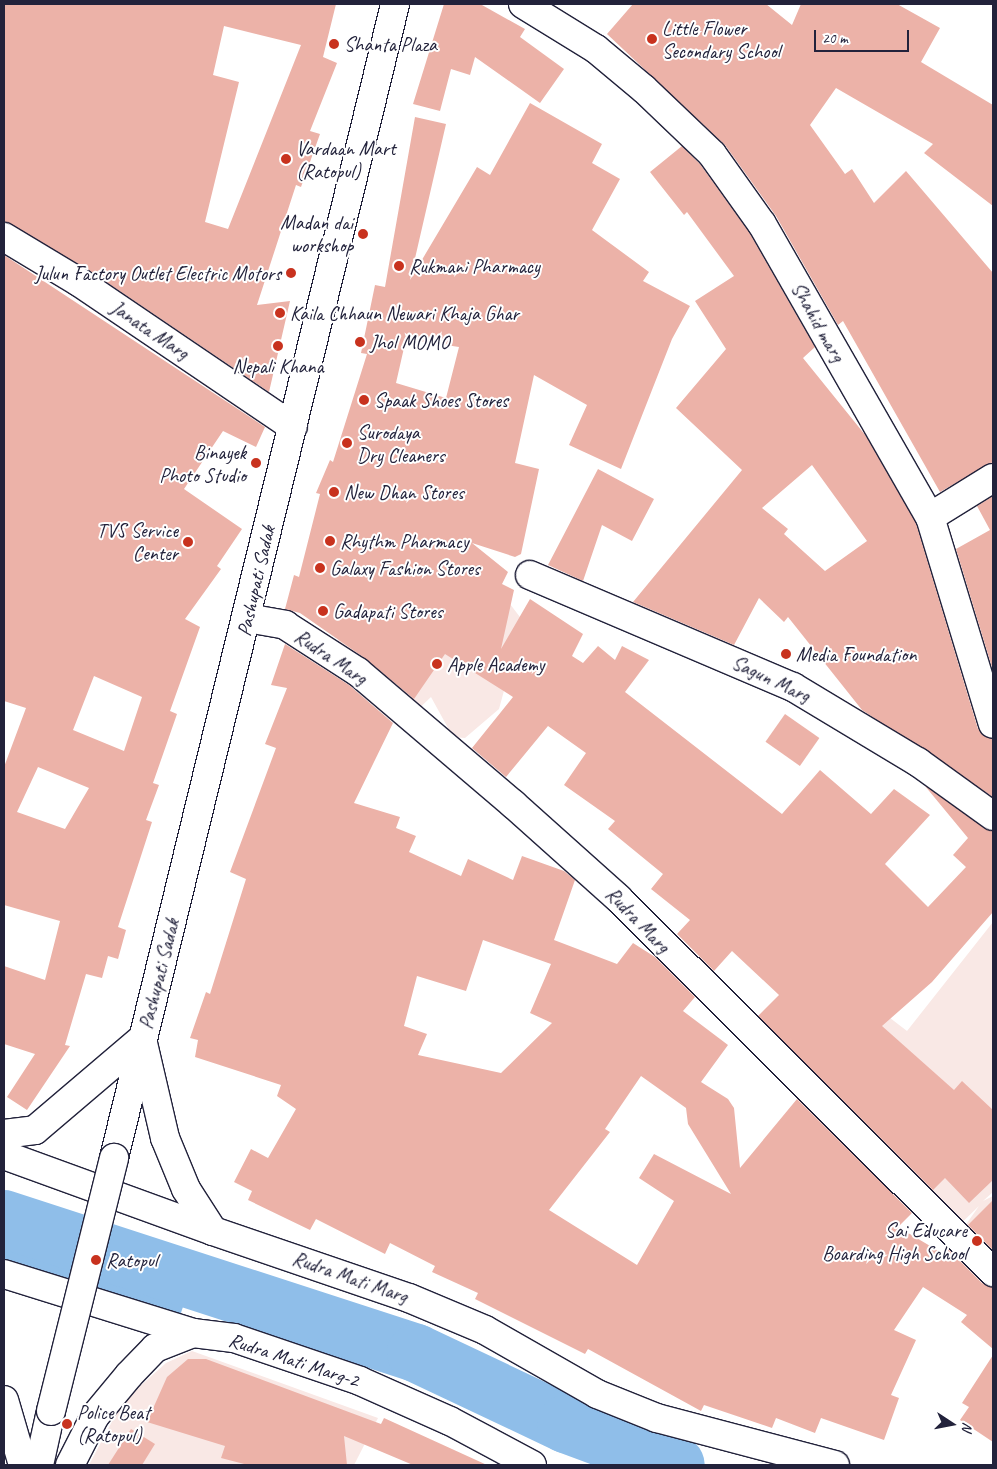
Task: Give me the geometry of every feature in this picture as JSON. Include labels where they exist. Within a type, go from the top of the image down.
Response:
[{"type":"street","name":"Pashupati Sadak","points":[[39,1465],[142,1039],[247,618],[395,4]]},
{"type":"street","name":"Shahid marg","points":[[523,4],[596,50],[644,88],[712,154],[762,224],[930,517],[993,724]]},
{"type":"street","name":"Janata Marg","points":[[4,237],[79,282],[293,427]]},
{"type":"street","points":[[930,517],[993,478]]},
{"type":"street","name":"Sagun Marg","points":[[530,575],[793,687],[918,762],[993,816]]},
{"type":"street","name":"Rudra Marg","points":[[247,618],[285,625],[358,672],[513,804],[618,898],[993,1272]]},
{"type":"street","points":[[4,1134],[35,1130],[142,1039],[165,1138],[186,1189],[214,1231]]},
{"type":"street","name":"Rudra Mati Marg","points":[[4,1155],[214,1231],[409,1298],[484,1330],[597,1394],[657,1418],[835,1465]]},
{"type":"street","points":[[4,1274],[192,1333]]},
{"type":"street","name":"Rudra Mati Marg-2","points":[[70,1465],[95,1416],[129,1375],[155,1348],[192,1333],[234,1338],[360,1381],[450,1420],[532,1465]]},
{"type":"street","points":[[4,1400],[6,1429],[23,1465]]},
{"type":"shaded area","name":"Apple Academy","points":[[364,596],[510,604],[523,621],[499,709],[465,738],[453,737],[431,697],[410,717],[336,644]]},
{"type":"shaded area","points":[[993,922],[993,1192],[983,1201],[993,1196],[993,1275],[962,1230],[979,1206],[949,1235],[782,1072],[855,991],[907,1031]]},
{"type":"shaded area","points":[[192,1351],[378,1418],[354,1465],[89,1465],[116,1414],[137,1389],[166,1363]]},
{"type":"water","points":[[4,1194],[199,1261],[179,1319],[4,1259]]},
{"type":"building","points":[[4,4],[336,4],[323,57],[337,63],[310,131],[320,134],[301,187],[296,185],[257,305],[290,301],[269,392],[87,269],[4,221]],"holes":[[[224,26],[301,45],[228,229],[205,222],[239,82],[213,75]]]},
{"type":"building","points":[[444,4],[482,5],[525,29],[520,37],[564,69],[540,103],[475,57],[470,75],[451,69],[440,111],[413,104]]},
{"type":"building","points":[[633,4],[766,4],[792,25],[801,4],[897,4],[940,28],[921,62],[993,105],[993,206],[924,153],[933,144],[836,88],[810,125],[845,174],[852,169],[874,203],[906,171],[993,273],[993,462],[940,492],[843,321],[838,325],[776,216],[725,145],[607,34]]},
{"type":"building","points":[[530,103],[602,144],[592,163],[620,179],[592,230],[649,272],[643,281],[690,306],[672,339],[621,469],[569,445],[587,405],[534,375],[515,463],[539,469],[521,554],[515,557],[472,543],[508,572],[502,584],[514,590],[501,649],[530,599],[583,634],[572,656],[583,663],[598,646],[615,660],[622,646],[649,660],[625,692],[782,814],[820,770],[871,814],[894,789],[930,815],[885,864],[928,907],[966,867],[953,855],[968,838],[925,786],[993,831],[993,912],[932,982],[882,1026],[954,1090],[962,1081],[993,1110],[993,1180],[969,1203],[945,1178],[933,1190],[758,1016],[779,995],[732,951],[714,971],[677,934],[690,920],[651,889],[663,874],[608,829],[615,821],[564,785],[586,753],[548,726],[506,777],[472,748],[513,697],[445,654],[414,699],[366,659],[300,613],[285,609],[294,575],[299,577],[320,494],[316,493],[330,460],[333,462],[367,354],[361,353],[375,285],[385,287],[415,117],[446,124],[410,280],[477,167],[490,175]],"holes":[[[406,339],[459,347],[446,398],[396,383]]]},
{"type":"building","points":[[682,146],[700,164],[749,232],[815,347],[803,358],[866,436],[916,523],[978,729],[993,739],[993,797],[862,710],[788,617],[784,622],[759,598],[734,645],[633,602],[742,470],[676,408],[726,349],[695,301],[734,276],[687,212],[684,215],[650,172]],"holes":[[[812,465],[867,541],[825,571],[784,534],[788,529],[762,508]]]},
{"type":"building","points":[[4,255],[265,427],[256,447],[223,431],[184,489],[242,529],[217,566],[221,569],[185,619],[200,627],[170,711],[177,714],[153,783],[159,785],[146,820],[152,822],[118,927],[126,930],[118,959],[108,956],[102,978],[86,974],[65,1045],[70,1046],[27,1110],[7,1097],[35,1054],[4,1044],[4,966],[45,980],[60,921],[4,905],[4,767],[26,708],[4,701]],"holes":[[[94,676],[142,697],[124,751],[73,730]],[[38,767],[89,788],[65,829],[17,812]]]},
{"type":"building","points":[[598,469],[654,499],[632,541],[602,525],[583,581],[548,565]]},
{"type":"building","points":[[993,496],[993,671],[956,549],[990,530],[977,506]]},
{"type":"building","points":[[285,644],[349,685],[393,723],[354,803],[400,817],[396,828],[416,836],[409,852],[461,876],[468,859],[513,880],[522,856],[564,871],[575,880],[554,940],[617,964],[633,943],[655,957],[695,997],[683,1011],[728,1045],[701,1082],[728,1099],[734,1108],[740,1168],[797,1099],[912,1213],[898,1227],[942,1253],[947,1248],[982,1283],[993,1287],[993,1349],[961,1322],[967,1315],[923,1287],[894,1330],[916,1340],[891,1395],[899,1398],[884,1440],[821,1418],[815,1433],[776,1418],[772,1428],[704,1405],[701,1411],[588,1349],[585,1354],[475,1299],[478,1293],[432,1272],[435,1266],[390,1243],[385,1254],[316,1219],[310,1230],[248,1200],[252,1191],[234,1182],[251,1149],[268,1158],[296,1109],[277,1096],[281,1085],[195,1057],[198,1040],[190,1038],[206,992],[210,994],[246,879],[230,872],[276,748],[265,744],[287,688],[271,685]],"holes":[[[483,940],[551,964],[530,1013],[552,1023],[501,1073],[418,1055],[427,1034],[404,1026],[417,976],[466,991]],[[641,1076],[686,1108],[688,1124],[731,1194],[654,1154],[639,1178],[674,1201],[637,1265],[549,1210],[610,1132],[605,1129]]]},
{"type":"building","points":[[785,714],[819,738],[800,766],[765,742]]},
{"type":"building","points":[[993,1200],[993,1250],[968,1225]]},
{"type":"building","points":[[993,1355],[993,1442],[960,1420],[969,1407],[962,1403]]},
{"type":"building","points":[[188,1359],[206,1359],[381,1424],[384,1418],[487,1465],[413,1465],[344,1436],[347,1465],[248,1465],[221,1458],[225,1446],[147,1422],[167,1377]]},
{"type":"building","points":[[131,1429],[155,1444],[142,1465],[108,1465]]},
{"type":"waterway","points":[[4,1219],[416,1353],[566,1424],[676,1465]]},
{"type":"place","name":"Little Flower Secondary School","points":[[652,39]]},
{"type":"place","name":"Shanta Plaza","points":[[334,44]]},
{"type":"place","name":"Vardaan Mart (Ratopul)","points":[[286,159]]},
{"type":"place","name":"Madan dai workshop","points":[[363,234]]},
{"type":"place","name":"Rukmani Pharmacy","points":[[399,266]]},
{"type":"place","name":"Julun Factory Outlet Electric Motors","points":[[291,273]]},
{"type":"place","name":"Kaila Chhaun Newari Khaja Ghar","points":[[280,313]]},
{"type":"place","name":"Jhol MOMO","points":[[360,342]]},
{"type":"place","name":"Nepali Khana","points":[[278,346]]},
{"type":"place","name":"Spaak Shoes Stores","points":[[364,400]]},
{"type":"place","name":"Surodaya Dry Cleaners","points":[[347,443]]},
{"type":"place","name":"Binayek Photo Studio","points":[[256,463]]},
{"type":"place","name":"New Dhan Stores","points":[[334,492]]},
{"type":"place","name":"Rhythm Pharmacy","points":[[330,541]]},
{"type":"place","name":"TVS Service Center","points":[[188,542]]},
{"type":"place","name":"Galaxy Fashion Stores","points":[[320,568]]},
{"type":"place","name":"Gadapati Stores","points":[[323,611]]},
{"type":"place","name":"Media Foundation","points":[[786,654]]},
{"type":"place","name":"Apple Academy","points":[[437,664]]},
{"type":"place","name":"Sai Educare Boarding High School","points":[[977,1241]]},
{"type":"place","name":"Ratopul","points":[[96,1260]]},
{"type":"place","name":"Police Beat (Ratopul)","points":[[67,1424]]}]
